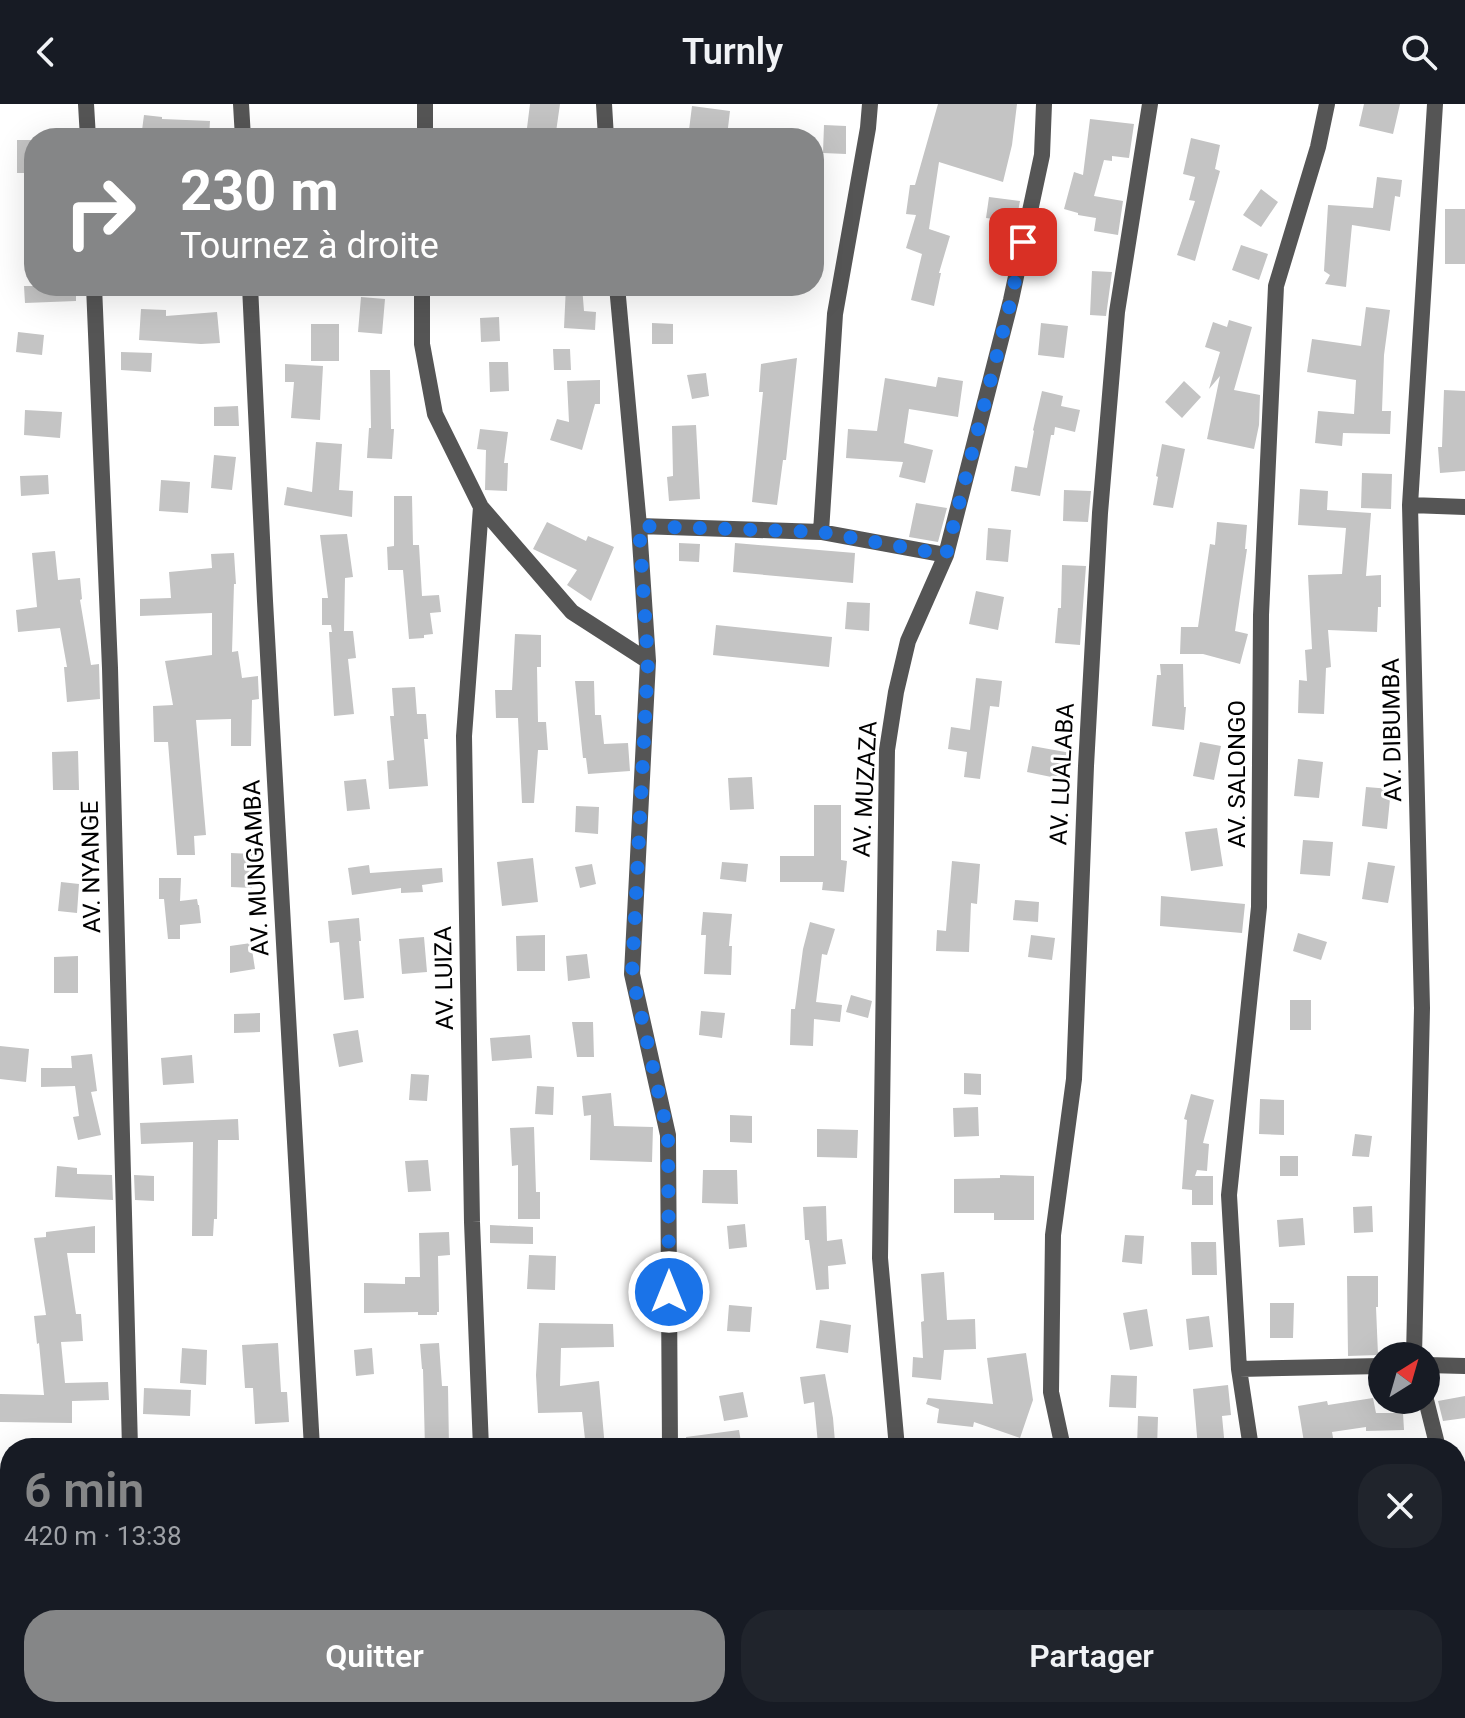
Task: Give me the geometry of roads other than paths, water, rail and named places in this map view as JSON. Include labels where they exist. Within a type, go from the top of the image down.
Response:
[{"type":"street","points":[[86,104],[87,128]]},
{"type":"street","points":[[241,104],[242,128]]},
{"type":"street","points":[[425,104],[425,128]]},
{"type":"street","points":[[604,104],[605,128]]},
{"type":"street","points":[[821,532],[835,314],[870,104]]},
{"type":"street","name":"AV. MUZAZA","points":[[896,1438],[880,1258],[887,750],[908,641],[946,555],[1011,300],[1042,155],[1044,104]]},
{"type":"street","name":"AV. LUALABA","points":[[1061,1438],[1051,1392],[1053,1235],[1074,1079],[1100,513],[1117,312],[1150,104]]},
{"type":"street","name":"AV. SALONGO","points":[[1249,1438],[1239,1369],[1229,1195],[1259,907],[1261,615],[1276,286],[1318,147],[1327,104]]},
{"type":"street","name":"AV. DIBUMBA","points":[[1414,1342],[1422,1008],[1410,505],[1435,104]]},
{"type":"street","name":"AV. NYANGE","points":[[94,296],[110,668],[130,1438]]},
{"type":"street","name":"AV. MUNGAMBA","points":[[250,296],[311,1438]]},
{"type":"street","points":[[422,296],[422,344],[435,414],[481,507],[572,612],[648,661]]},
{"type":"street","points":[[618,296],[648,661],[632,974],[668,1135],[670,1438]]},
{"type":"street","points":[[1410,505],[1465,507]]},
{"type":"street","name":"AV. LUIZA","points":[[481,507],[464,736],[472,1206],[481,1438]]},
{"type":"street","points":[[639,526],[821,532],[946,555]]},
{"type":"street","points":[[1440,1365],[1465,1366]]},
{"type":"street","points":[[1239,1369],[1368,1366]]},
{"type":"street","points":[[1430,1414],[1436,1438]]}]
